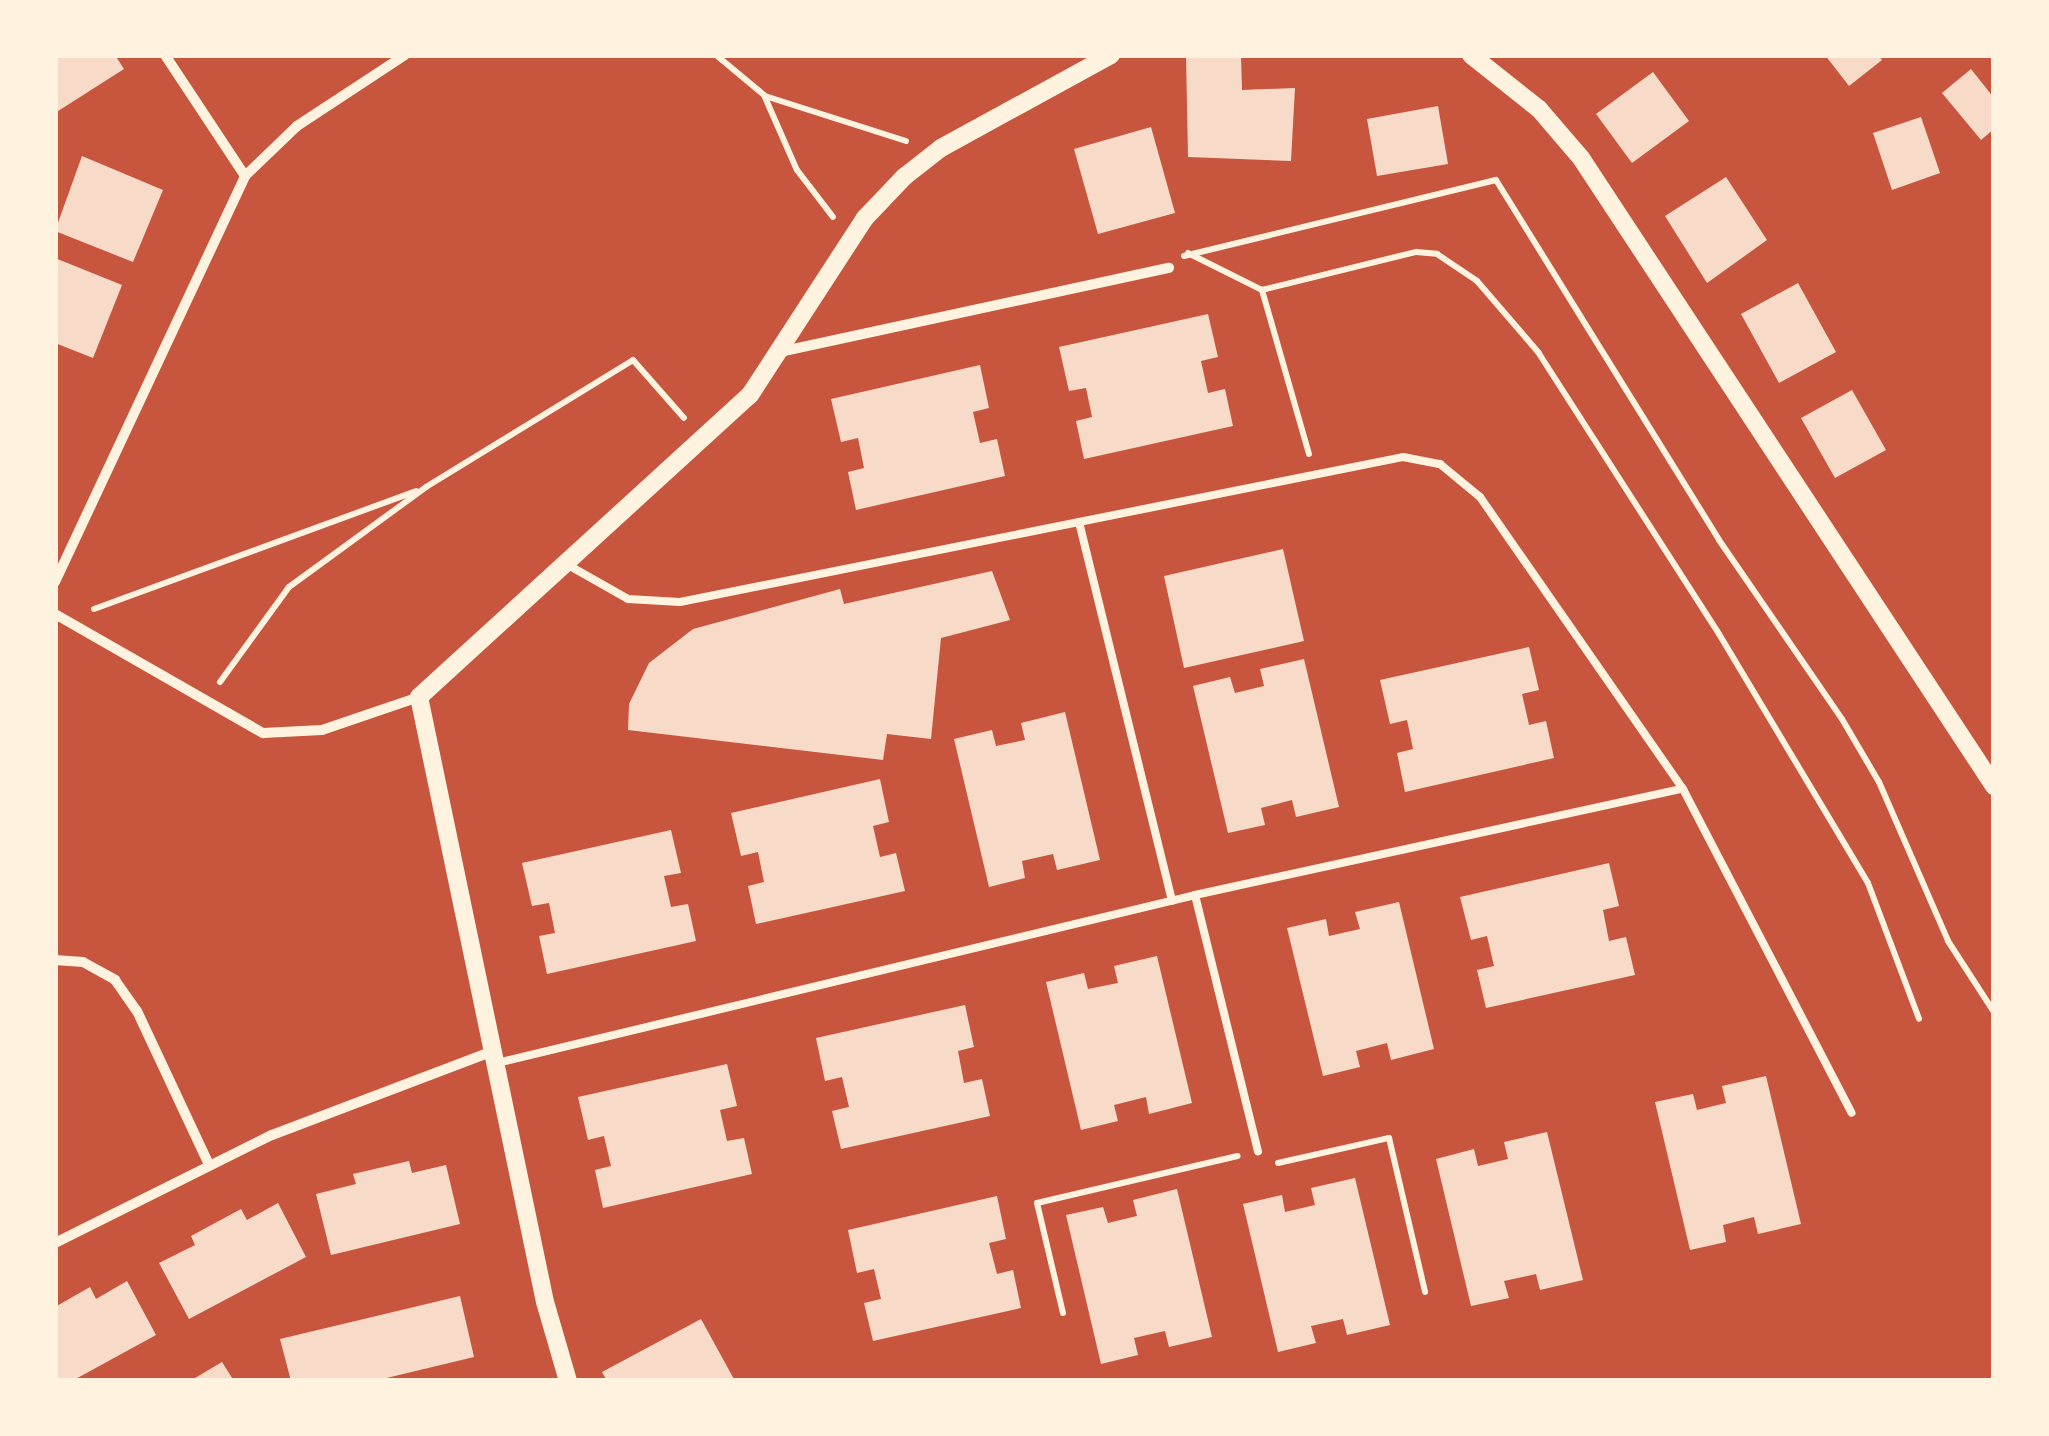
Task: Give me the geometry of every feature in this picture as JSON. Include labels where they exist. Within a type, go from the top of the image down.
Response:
[{"type":"street","points":[[165,55],[245,176]]},
{"type":"street","points":[[55,582],[245,176],[297,126],[405,55]]},
{"type":"street","points":[[60,617],[205,704],[264,732],[287,734],[335,727],[418,697],[705,441],[784,351],[852,240],[891,191],[934,153],[1111,55]]},
{"type":"street","points":[[1471,55],[1538,109],[1581,158],[1994,786]]},
{"type":"street","points":[[784,351],[1169,268]]},
{"type":"street","points":[[418,697],[492,1058],[568,1381]]},
{"type":"street","points":[[55,960],[82,962],[114,980],[137,1012],[208,1165]]},
{"type":"street","points":[[55,1243],[208,1165],[492,1058]]},
{"type":"lane","points":[[566,564],[597,585],[650,604],[1404,458],[1461,476],[1683,789],[1852,1113]]},
{"type":"lane","points":[[1079,522],[1172,900]]},
{"type":"lane","points":[[492,1058],[1172,900],[1683,789]]},
{"type":"lane","points":[[1195,895],[1258,1151]]},
{"type":"path","points":[[716,55],[764,96],[934,153]]},
{"type":"path","points":[[764,96],[798,170],[852,240]]},
{"type":"path","points":[[1169,268],[1188,252],[1496,180],[1719,540],[1842,719],[1879,782],[1948,941],[1994,1012]]},
{"type":"path","points":[[1188,252],[1262,290],[1416,252],[1437,254],[1498,303],[1636,498],[1868,884],[1919,1019]]},
{"type":"path","points":[[1262,290],[1315,475]]},
{"type":"path","points":[[205,704],[289,588],[426,488],[633,360],[705,441]]},
{"type":"path","points":[[60,617],[426,488]]},
{"type":"path","points":[[1063,1313],[1038,1202],[1258,1151],[1263,1166],[1389,1138],[1425,1292]]},
{"type":"building","points":[[55,55],[115,55],[124,69],[55,113]]},
{"type":"building","points":[[1186,55],[1241,55],[1242,90],[1295,88],[1291,161],[1188,157]]},
{"type":"building","points":[[1825,55],[1878,55],[1882,60],[1849,86]]},
{"type":"building","points":[[1971,69],[1994,98],[1994,129],[1981,140],[1942,93]]},
{"type":"building","points":[[1653,72],[1689,121],[1632,163],[1596,114]]},
{"type":"building","points":[[1438,106],[1448,164],[1377,176],[1367,119]]},
{"type":"building","points":[[1921,117],[1940,173],[1892,190],[1873,133]]},
{"type":"building","points":[[1151,127],[1175,213],[1098,234],[1074,149]]},
{"type":"building","points":[[82,156],[163,190],[133,262],[55,231]]},
{"type":"building","points":[[1726,177],[1767,240],[1707,283],[1665,216]]},
{"type":"building","points":[[55,258],[122,285],[93,358],[55,343]]},
{"type":"building","points":[[1798,283],[1836,352],[1779,383],[1741,314]]},
{"type":"building","points":[[1208,314],[1218,357],[1201,361],[1208,393],[1225,389],[1233,426],[1084,459],[1076,421],[1092,417],[1086,388],[1069,391],[1059,347]]},
{"type":"building","points":[[980,365],[989,408],[973,412],[980,443],[997,439],[1005,476],[856,510],[848,472],[864,468],[858,438],[841,442],[831,399]]},
{"type":"building","points":[[1852,390],[1886,450],[1835,478],[1801,418]]},
{"type":"building","points":[[1283,549],[1304,641],[1184,668],[1164,576]]},
{"type":"building","points":[[992,571],[1010,620],[941,638],[931,739],[887,734],[883,760],[628,730],[629,704],[649,663],[693,629],[840,589],[844,604]]},
{"type":"building","points":[[1529,647],[1539,690],[1522,694],[1529,725],[1546,721],[1554,758],[1405,792],[1397,753],[1413,749],[1407,720],[1390,724],[1380,680]]},
{"type":"building","points":[[1304,659],[1339,807],[1296,817],[1292,800],[1261,808],[1265,825],[1228,833],[1193,686],[1230,677],[1235,693],[1264,686],[1260,669]]},
{"type":"building","points":[[1065,712],[1100,860],[1057,870],[1053,854],[1022,861],[1025,878],[989,887],[954,739],[992,730],[996,746],[1025,740],[1021,723]]},
{"type":"building","points":[[880,779],[889,822],[873,826],[880,857],[896,853],[905,891],[756,924],[748,886],[764,882],[758,852],[741,856],[731,813]]},
{"type":"building","points":[[671,830],[681,873],[664,876],[671,907],[688,904],[696,941],[547,974],[539,936],[555,933],[549,903],[532,906],[522,863]]},
{"type":"building","points":[[1609,863],[1619,906],[1603,910],[1609,941],[1626,937],[1635,975],[1486,1008],[1477,970],[1494,966],[1487,936],[1471,940],[1460,897]]},
{"type":"building","points":[[1399,902],[1434,1049],[1391,1060],[1387,1043],[1356,1051],[1360,1067],[1323,1076],[1287,928],[1326,919],[1329,936],[1360,929],[1355,912]]},
{"type":"building","points":[[1157,956],[1192,1103],[1149,1114],[1146,1097],[1114,1105],[1118,1121],[1081,1130],[1046,982],[1084,973],[1088,989],[1118,983],[1114,966]]},
{"type":"building","points":[[965,1005],[974,1047],[958,1051],[964,1083],[982,1079],[990,1116],[841,1149],[832,1111],[849,1107],[842,1077],[825,1081],[816,1038]]},
{"type":"building","points":[[727,1064],[737,1106],[720,1110],[727,1141],[744,1138],[752,1174],[603,1208],[595,1170],[611,1166],[604,1136],[588,1140],[578,1097]]},
{"type":"building","points":[[1766,1076],[1801,1224],[1758,1234],[1754,1217],[1723,1225],[1726,1242],[1690,1250],[1655,1102],[1693,1094],[1697,1110],[1726,1103],[1722,1086]]},
{"type":"building","points":[[1547,1132],[1583,1280],[1540,1290],[1536,1274],[1504,1281],[1509,1298],[1471,1306],[1436,1159],[1474,1149],[1478,1166],[1508,1159],[1504,1142]]},
{"type":"building","points":[[409,1161],[412,1173],[446,1165],[460,1224],[331,1255],[316,1194],[356,1184],[353,1174]]},
{"type":"building","points":[[1355,1178],[1390,1325],[1347,1335],[1343,1319],[1311,1326],[1316,1343],[1278,1352],[1243,1204],[1282,1195],[1285,1212],[1315,1205],[1311,1188]]},
{"type":"building","points":[[1177,1189],[1212,1337],[1169,1347],[1165,1331],[1134,1338],[1138,1355],[1101,1364],[1066,1215],[1103,1207],[1108,1223],[1137,1216],[1133,1200]]},
{"type":"building","points":[[997,1196],[1006,1239],[989,1243],[997,1274],[1013,1270],[1021,1308],[873,1341],[864,1303],[881,1299],[874,1269],[857,1273],[848,1230]]},
{"type":"building","points":[[278,1203],[306,1257],[189,1319],[159,1263],[195,1245],[191,1236],[241,1209],[247,1220]]},
{"type":"building","points":[[127,1281],[156,1335],[72,1381],[55,1381],[55,1307],[90,1287],[96,1299]]},
{"type":"building","points":[[460,1296],[474,1357],[374,1381],[291,1381],[280,1339]]},
{"type":"building","points":[[701,1319],[735,1381],[607,1381],[602,1372]]},
{"type":"building","points":[[222,1362],[234,1381],[190,1381]]}]
